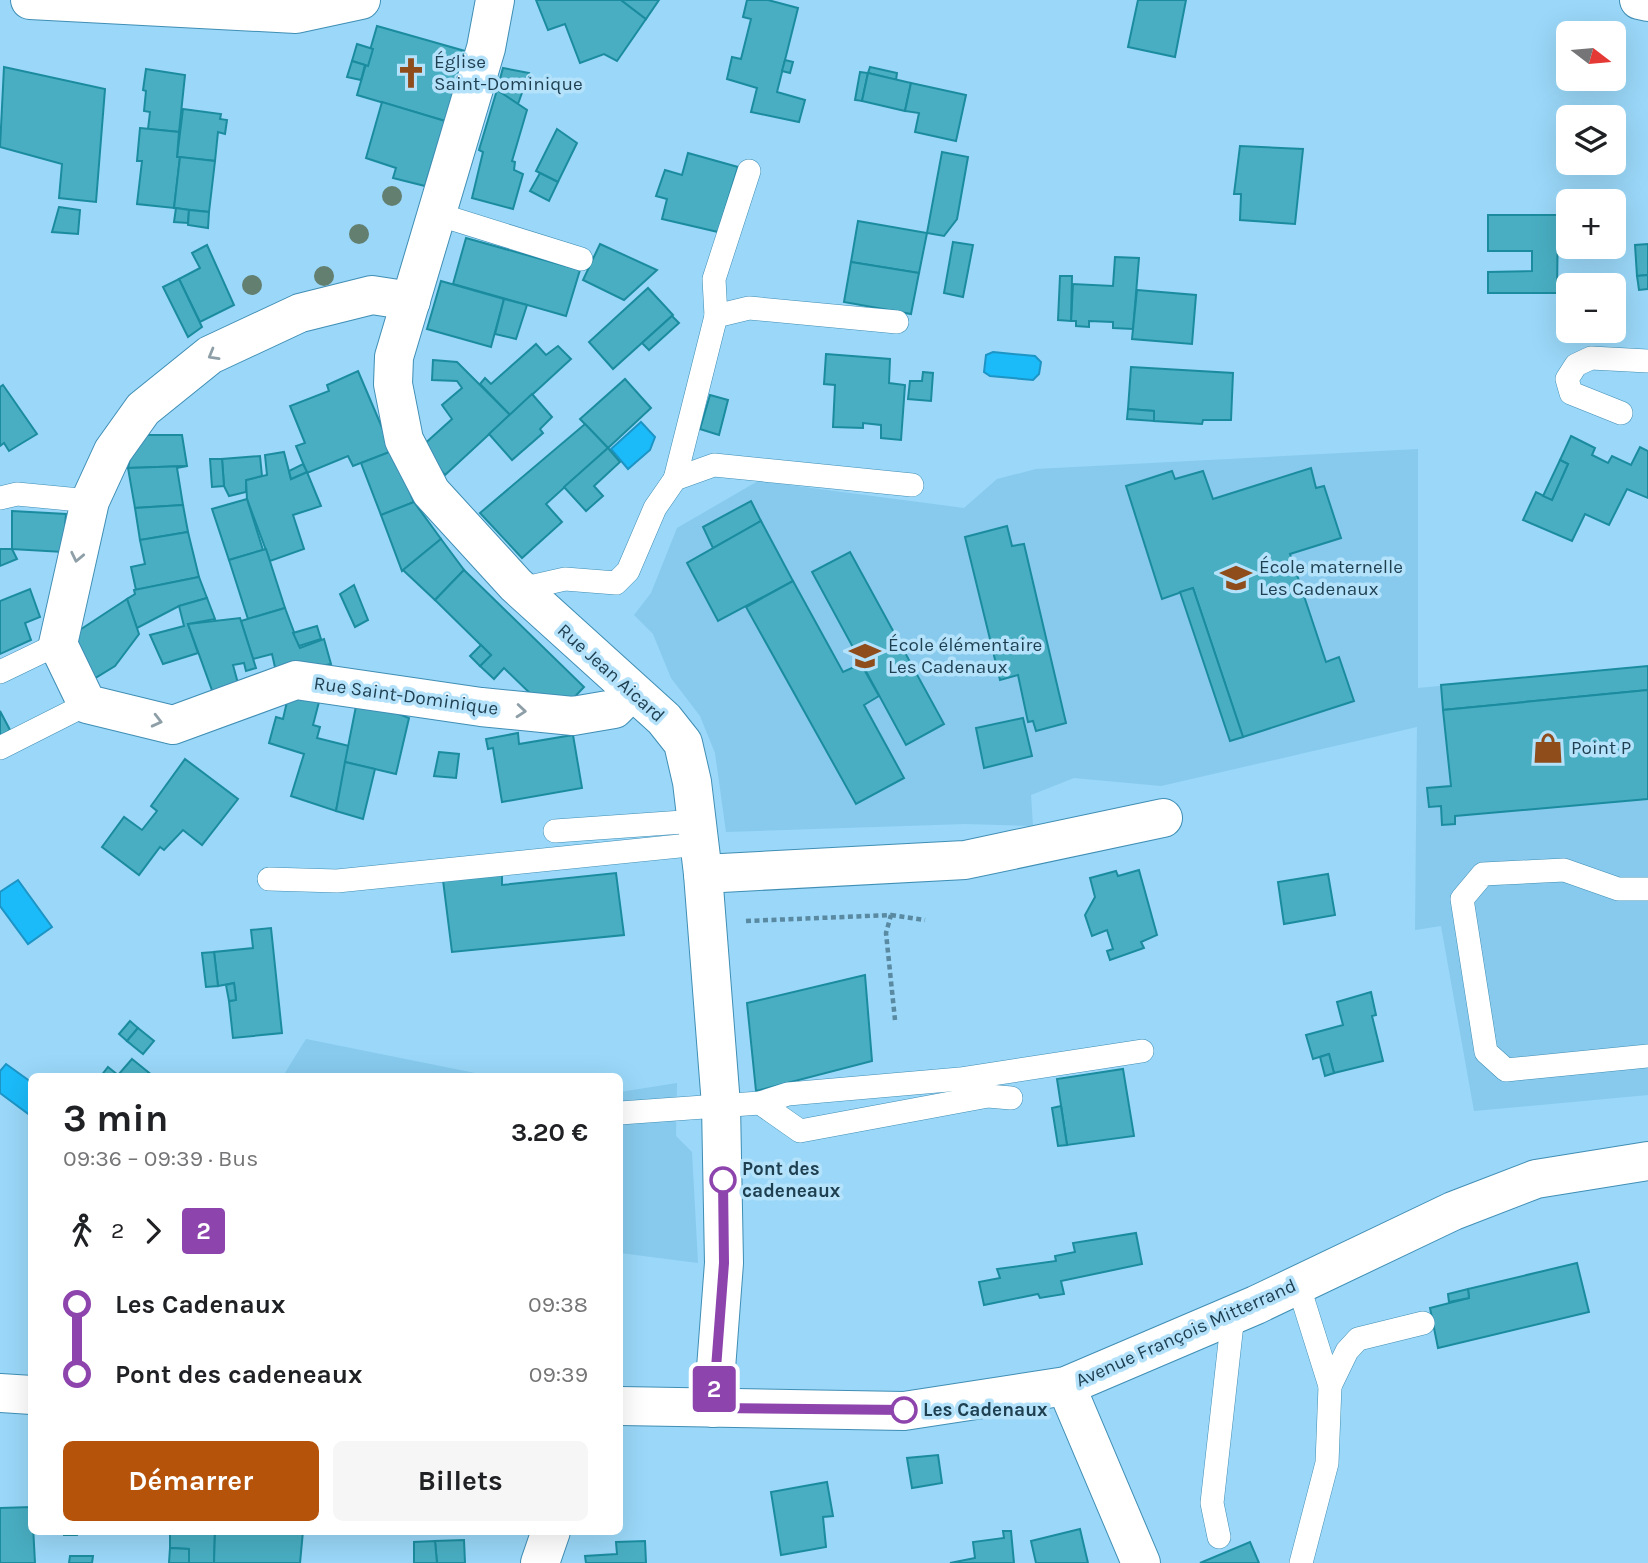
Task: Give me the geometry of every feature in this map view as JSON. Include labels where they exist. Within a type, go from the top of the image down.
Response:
[{"type":"street","points":[[30,0],[296,14],[361,0]]},
{"type":"street","name":"Rue Jean Aicard","points":[[495,0],[486,48],[394,357],[393,384],[404,440],[432,492],[521,589],[631,692],[664,719],[683,743],[700,846],[722,1105],[724,1263],[713,1408]]},
{"type":"street","points":[[1639,0],[1648,2]]},
{"type":"street","points":[[87,704],[58,644],[90,501],[113,451],[143,409],[210,355],[300,313],[372,295],[411,301]]},
{"type":"street","name":"Rue Saint-Dominique","points":[[87,704],[173,724],[296,681],[481,707],[573,716],[614,709],[631,692]]},
{"type":"street","points":[[700,846],[965,860],[1163,818]]},
{"type":"street","name":"Avenue François Mitterrand","points":[[623,1406],[904,1410],[1066,1386],[1233,1315],[1453,1211],[1536,1180],[1648,1161]]},
{"type":"street","points":[[1066,1386],[1141,1563]]},
{"type":"street","points":[[0,1393],[28,1395]]},
{"type":"street","points":[[540,1563],[550,1535]]},
{"type":"lane","points":[[521,589],[565,579],[616,583],[628,570],[655,508],[675,479],[716,316],[713,279],[749,171]]},
{"type":"lane","points":[[437,214],[530,241],[580,259]]},
{"type":"lane","points":[[716,316],[750,308],[897,322]]},
{"type":"lane","points":[[1621,412],[1571,393],[1567,379],[1576,365],[1591,358],[1648,361]]},
{"type":"lane","points":[[675,479],[714,465],[912,485]]},
{"type":"lane","points":[[0,498],[17,494],[90,501]]},
{"type":"lane","points":[[0,672],[58,644]]},
{"type":"lane","points":[[0,748],[87,704]]},
{"type":"lane","points":[[555,831],[700,846]]},
{"type":"lane","points":[[269,878],[337,881],[700,846]]},
{"type":"lane","points":[[1648,889],[1618,889],[1564,870],[1483,874],[1462,899],[1486,1052],[1506,1070],[1648,1056]]},
{"type":"lane","points":[[623,1113],[760,1103],[788,1094],[960,1079],[1142,1051]]},
{"type":"lane","points":[[760,1103],[800,1131],[988,1096],[1011,1098]]},
{"type":"lane","points":[[1298,1284],[1329,1387],[1327,1463],[1301,1563]]},
{"type":"lane","points":[[1219,1537],[1212,1503],[1233,1315]]},
{"type":"lane","points":[[1329,1387],[1347,1351],[1358,1339],[1423,1323]]},
{"type":"path","points":[[891,915],[886,933],[895,1020]]},
{"type":"path","points":[[742,921],[891,915],[925,919]]},
{"type":"shaded area","points":[[993,352],[1035,356],[1041,362],[1039,374],[1033,380],[990,376],[984,372],[986,355]]},
{"type":"shaded area","points":[[641,422],[655,437],[650,450],[628,469],[611,449]]},
{"type":"shaded area","points":[[1418,449],[1418,688],[1648,666],[1648,1095],[1474,1111],[1441,926],[1415,930],[1417,727],[1161,786],[1074,778],[1031,795],[1033,826],[965,824],[726,832],[715,753],[700,716],[671,678],[653,634],[634,615],[651,593],[677,528],[758,481],[964,508],[997,479],[1036,469]]},
{"type":"shaded area","points":[[18,880],[52,927],[28,944],[0,906],[0,892]]},
{"type":"shaded area","points":[[306,1039],[475,1073],[285,1073]]},
{"type":"shaded area","points":[[6,1064],[28,1080],[28,1114],[0,1093],[0,1071]]},
{"type":"shaded area","points":[[677,1083],[676,1136],[692,1152],[698,1263],[623,1253],[623,1092]]},
{"type":"building","points":[[536,0],[621,0],[646,19],[617,61],[604,54],[580,63],[565,24],[548,30]]},
{"type":"building","points":[[621,0],[659,0],[646,19]]},
{"type":"building","points":[[747,0],[768,0],[798,8],[777,92],[805,100],[799,122],[751,112],[757,88],[727,79],[732,57],[741,59],[751,19],[743,17]]},
{"type":"building","points":[[1138,0],[1186,0],[1175,57],[1128,47]]},
{"type":"building","name":"Église Saint-Dominique","points":[[377,26],[465,51],[445,121],[357,95]]},
{"type":"building","points":[[357,44],[373,49],[368,66],[352,61]]},
{"type":"building","points":[[785,60],[793,62],[790,73],[782,71]]},
{"type":"building","points":[[352,61],[365,65],[361,80],[347,77]]},
{"type":"building","points":[[4,67],[105,89],[96,202],[59,198],[62,164],[0,147]]},
{"type":"building","points":[[870,67],[897,73],[896,80],[868,73]]},
{"type":"building","points":[[503,68],[529,73],[518,104],[497,90]]},
{"type":"building","points":[[146,69],[185,75],[179,132],[148,129],[150,112],[144,111],[146,91],[143,90]]},
{"type":"building","points":[[860,72],[868,73],[862,101],[855,100]]},
{"type":"building","points":[[868,73],[911,83],[905,111],[862,101]]},
{"type":"building","points":[[911,83],[966,95],[956,141],[915,132],[919,113],[905,111]]},
{"type":"building","points":[[497,90],[527,110],[512,161],[515,162],[514,170],[523,174],[513,209],[472,198],[483,152],[479,150]]},
{"type":"building","points":[[382,102],[445,121],[425,186],[393,178],[396,168],[366,158]]},
{"type":"building","points":[[183,109],[221,114],[220,119],[227,120],[225,134],[218,132],[215,161],[177,157]]},
{"type":"building","points":[[140,128],[179,132],[177,157],[180,157],[174,208],[137,204],[142,161],[137,161]]},
{"type":"building","points":[[557,129],[577,143],[558,182],[536,171]]},
{"type":"building","points":[[1240,146],[1303,149],[1295,224],[1240,220],[1241,194],[1234,194]]},
{"type":"building","points":[[942,152],[968,157],[957,219],[944,236],[927,233]]},
{"type":"building","points":[[688,153],[738,167],[718,232],[662,219],[667,199],[656,196],[665,170],[682,175]]},
{"type":"building","points":[[180,157],[215,161],[209,212],[174,208]]},
{"type":"building","points":[[540,173],[558,182],[549,201],[530,191]]},
{"type":"building","points":[[59,207],[80,210],[78,234],[52,232]]},
{"type":"building","points":[[176,208],[189,210],[188,223],[174,222]]},
{"type":"building","points":[[189,210],[209,212],[208,228],[188,225]]},
{"type":"building","points":[[1488,215],[1556,215],[1556,293],[1488,293],[1488,272],[1532,271],[1532,251],[1488,251]]},
{"type":"building","points":[[858,221],[927,233],[919,273],[851,262]]},
{"type":"building","points":[[466,238],[580,270],[566,316],[453,284]]},
{"type":"building","points":[[953,242],[973,245],[963,297],[944,293]]},
{"type":"building","points":[[600,244],[657,270],[624,300],[583,280]]},
{"type":"building","points":[[1648,244],[1648,275],[1637,276],[1635,245]]},
{"type":"building","points":[[207,245],[234,305],[200,322],[179,279],[200,268],[192,253]]},
{"type":"building","points":[[1115,257],[1139,258],[1133,329],[1113,328],[1113,322],[1089,321],[1089,327],[1076,326],[1076,321],[1071,321],[1073,284],[1113,286]]},
{"type":"building","points":[[851,262],[919,273],[911,314],[844,302]]},
{"type":"building","points":[[1648,275],[1648,289],[1639,290],[1637,276]]},
{"type":"building","points":[[1060,276],[1072,276],[1071,321],[1058,320]]},
{"type":"building","points":[[179,279],[202,327],[188,337],[163,287]]},
{"type":"building","points":[[441,281],[504,299],[491,347],[427,329]]},
{"type":"building","points":[[648,288],[673,315],[613,369],[589,342]]},
{"type":"building","points":[[1137,290],[1196,295],[1192,344],[1132,339]]},
{"type":"building","points":[[504,299],[527,305],[516,339],[495,334]]},
{"type":"building","points":[[672,316],[679,323],[649,350],[642,343]]},
{"type":"building","points":[[536,344],[546,355],[558,346],[571,359],[510,415],[480,384],[485,378],[491,384]]},
{"type":"building","points":[[826,354],[890,359],[889,383],[905,385],[901,440],[881,438],[881,425],[863,423],[863,428],[833,427],[835,385],[824,384]]},
{"type":"building","points":[[433,360],[457,362],[510,415],[445,475],[421,447],[452,419],[442,405],[462,388],[457,381],[432,380]]},
{"type":"building","points":[[1131,367],[1233,373],[1231,420],[1203,420],[1202,424],[1154,421],[1154,411],[1128,409]]},
{"type":"building","points":[[358,371],[392,451],[353,466],[348,456],[307,473],[296,446],[305,443],[290,406],[329,391],[327,385]]},
{"type":"building","points":[[923,372],[933,373],[931,401],[908,399],[910,381],[922,381]]},
{"type":"building","points":[[625,379],[651,408],[608,448],[580,419]]},
{"type":"building","points":[[3,385],[37,434],[9,451],[4,443],[0,446],[0,387]]},
{"type":"building","points":[[532,394],[552,417],[540,429],[543,433],[512,460],[489,434]]},
{"type":"building","points":[[710,395],[728,400],[719,435],[700,429]]},
{"type":"building","points":[[1128,409],[1154,411],[1154,421],[1127,419]]},
{"type":"building","points":[[585,424],[608,448],[546,504],[562,522],[522,558],[480,513]]},
{"type":"building","points":[[135,435],[182,435],[187,466],[128,468]]},
{"type":"building","points":[[1571,436],[1595,448],[1592,455],[1608,463],[1612,456],[1631,465],[1640,447],[1648,451],[1648,498],[1627,489],[1609,525],[1585,514],[1572,541],[1523,520],[1536,492],[1552,500],[1568,464],[1560,460]]},
{"type":"building","points":[[608,448],[620,462],[594,486],[603,496],[586,511],[564,487]]},
{"type":"building","points":[[392,451],[414,502],[381,515],[361,463]]},
{"type":"building","points":[[284,452],[291,479],[307,472],[321,506],[293,515],[304,549],[270,561],[247,499],[246,480],[267,475],[265,455]]},
{"type":"building","points":[[260,456],[262,476],[246,480],[246,492],[229,496],[224,486],[222,459]]},
{"type":"building","points":[[210,459],[222,459],[224,486],[212,487]]},
{"type":"building","points":[[1560,460],[1568,464],[1552,500],[1543,496]]},
{"type":"building","points":[[303,464],[307,472],[291,479],[289,471]]},
{"type":"building","points":[[187,466],[177,468],[183,505],[135,508],[128,468]]},
{"type":"building","points":[[1311,468],[1316,488],[1324,486],[1341,538],[1290,554],[1326,662],[1339,657],[1354,701],[1243,737],[1193,588],[1162,599],[1126,486],[1172,471],[1175,479],[1203,471],[1213,499]]},
{"type":"building","points":[[247,499],[263,550],[229,560],[212,509]]},
{"type":"building","points":[[751,501],[761,521],[713,548],[703,527]]},
{"type":"building","points":[[414,502],[441,539],[402,571],[381,515]]},
{"type":"building","points":[[183,505],[188,532],[140,540],[135,508]]},
{"type":"building","points":[[12,511],[66,514],[63,552],[12,549]]},
{"type":"building","points":[[761,521],[793,581],[718,621],[687,563]]},
{"type":"building","points":[[1007,526],[1012,546],[1024,544],[1066,723],[1036,731],[1033,721],[1028,722],[1018,675],[1000,680],[965,537]]},
{"type":"building","points":[[188,532],[199,577],[136,590],[131,567],[145,564],[140,540]]},
{"type":"building","points":[[441,539],[464,570],[435,600],[403,570]]},
{"type":"building","points":[[0,549],[12,549],[17,559],[0,566]]},
{"type":"building","points":[[266,549],[285,608],[248,619],[229,560]]},
{"type":"building","points":[[850,552],[944,724],[906,745],[812,572]]},
{"type":"building","points":[[464,570],[584,687],[568,704],[537,700],[504,668],[494,679],[480,666],[491,655],[435,600]]},
{"type":"building","points":[[199,577],[207,598],[179,606],[137,628],[127,599],[135,594],[134,590]]},
{"type":"building","points":[[793,581],[843,672],[861,664],[879,696],[864,705],[904,778],[856,804],[746,607]]},
{"type":"building","points":[[354,585],[368,620],[355,627],[340,594]]},
{"type":"building","points":[[1193,588],[1243,737],[1230,741],[1180,592]]},
{"type":"building","points":[[30,589],[40,617],[25,623],[31,640],[0,654],[0,601]]},
{"type":"building","points":[[207,598],[215,619],[188,624],[198,653],[163,664],[150,635],[184,626],[179,606]]},
{"type":"building","points":[[127,599],[139,634],[115,666],[92,680],[69,637]]},
{"type":"building","points":[[285,608],[300,648],[324,639],[331,664],[277,676],[272,654],[253,659],[241,621]]},
{"type":"building","points":[[240,618],[256,668],[246,671],[244,663],[233,665],[239,687],[213,693],[188,624]]},
{"type":"building","points":[[317,626],[321,639],[299,646],[293,633]]},
{"type":"building","points":[[481,645],[491,655],[480,666],[470,656]]},
{"type":"building","points":[[1648,666],[1648,690],[1443,710],[1441,685]]},
{"type":"building","name":"Point P","points":[[1648,690],[1648,799],[1455,816],[1455,824],[1442,825],[1441,806],[1429,807],[1427,788],[1451,786],[1443,710]]},
{"type":"building","points":[[289,693],[319,702],[313,725],[320,727],[317,738],[349,746],[336,811],[291,796],[304,754],[269,743],[276,717],[283,719]]},
{"type":"building","points":[[356,706],[384,708],[409,718],[396,774],[345,762]]},
{"type":"building","points":[[0,711],[10,730],[0,736]]},
{"type":"building","points":[[1023,718],[1032,756],[984,768],[976,728]]},
{"type":"building","points":[[518,733],[519,744],[573,735],[582,788],[502,802],[493,748],[488,749],[486,739]]},
{"type":"building","points":[[439,752],[459,754],[456,778],[434,776]]},
{"type":"building","points":[[185,759],[238,799],[202,845],[183,830],[164,850],[160,847],[139,875],[102,847],[124,817],[142,830],[157,811],[151,806]]},
{"type":"building","points":[[345,762],[375,769],[363,819],[336,811]]},
{"type":"building","points":[[1139,870],[1157,935],[1141,942],[1144,948],[1110,960],[1107,951],[1113,949],[1107,930],[1092,936],[1085,915],[1095,897],[1090,878],[1116,871],[1118,876]]},
{"type":"building","points":[[502,873],[502,885],[616,873],[624,935],[452,952],[443,880]]},
{"type":"building","points":[[1328,874],[1335,915],[1284,924],[1278,882]]},
{"type":"building","points":[[271,928],[282,1033],[233,1038],[229,1001],[236,1000],[234,983],[218,986],[214,952],[253,948],[251,930]]},
{"type":"building","points":[[214,952],[218,986],[206,987],[202,953]]},
{"type":"building","points":[[865,975],[872,1061],[756,1091],[747,1003]]},
{"type":"building","points":[[234,983],[236,1000],[229,1001],[226,985]]},
{"type":"building","points":[[1371,992],[1376,1015],[1372,1016],[1383,1061],[1334,1073],[1329,1054],[1313,1059],[1306,1035],[1343,1025],[1337,1002]]},
{"type":"building","points":[[130,1021],[138,1028],[127,1041],[119,1034]]},
{"type":"building","points":[[138,1028],[154,1041],[143,1054],[127,1041]]},
{"type":"building","points":[[1329,1054],[1334,1073],[1325,1076],[1320,1057]]},
{"type":"building","points":[[132,1059],[149,1073],[120,1073]]},
{"type":"building","points":[[108,1067],[116,1073],[103,1073]]},
{"type":"building","points":[[1123,1069],[1134,1136],[1067,1145],[1057,1079]]},
{"type":"building","points":[[1061,1106],[1067,1145],[1058,1146],[1052,1108]]},
{"type":"building","points":[[1136,1233],[1142,1264],[1061,1281],[1064,1294],[1040,1298],[1038,1294],[984,1305],[979,1282],[1000,1278],[997,1269],[1056,1261],[1055,1256],[1075,1252],[1073,1243]]},
{"type":"building","points":[[1577,1263],[1589,1312],[1438,1348],[1430,1308],[1469,1298],[1468,1289]]},
{"type":"building","points":[[1468,1289],[1469,1298],[1449,1302],[1448,1294]]},
{"type":"building","points":[[938,1455],[942,1483],[912,1488],[907,1458]]},
{"type":"building","points":[[827,1482],[833,1516],[823,1517],[826,1547],[781,1555],[771,1492]]},
{"type":"building","points":[[28,1507],[28,1535],[34,1535],[35,1563],[0,1563],[0,1508]]},
{"type":"building","points":[[1080,1529],[1088,1563],[1036,1563],[1031,1541]]},
{"type":"building","points":[[1003,1531],[1011,1531],[1014,1563],[950,1563],[975,1558],[973,1542],[1004,1538]]},
{"type":"building","points":[[170,1535],[215,1535],[214,1563],[189,1563],[189,1549],[170,1548]]},
{"type":"building","points":[[215,1535],[303,1535],[300,1563],[214,1563]]},
{"type":"building","points":[[464,1540],[465,1563],[437,1563],[435,1541]]},
{"type":"building","points":[[435,1541],[437,1563],[414,1563],[414,1542]]},
{"type":"building","points":[[645,1541],[646,1563],[586,1563],[585,1556],[617,1554],[616,1542]]},
{"type":"building","points":[[1250,1542],[1259,1563],[1200,1563]]},
{"type":"building","points":[[170,1548],[189,1549],[189,1563],[169,1563]]},
{"type":"building","points":[[70,1556],[93,1556],[92,1563],[69,1563]]},
{"type":"bus line","name":"2","points":[[723,1180],[724,1263],[713,1408],[904,1410]]},
{"type":"place","name":"Église Saint-Dominique","points":[[411,73]]},
{"type":"place","name":"École maternelle Les Cadenaux","points":[[1236,578]]},
{"type":"place","name":"École élémentaire Les Cadenaux","points":[[865,656]]},
{"type":"place","name":"Point P","points":[[1548,748]]},
{"type":"place","name":"Pont des cadeneaux","points":[[723,1180]]},
{"type":"place","name":"Les Cadenaux","points":[[904,1410]]}]
